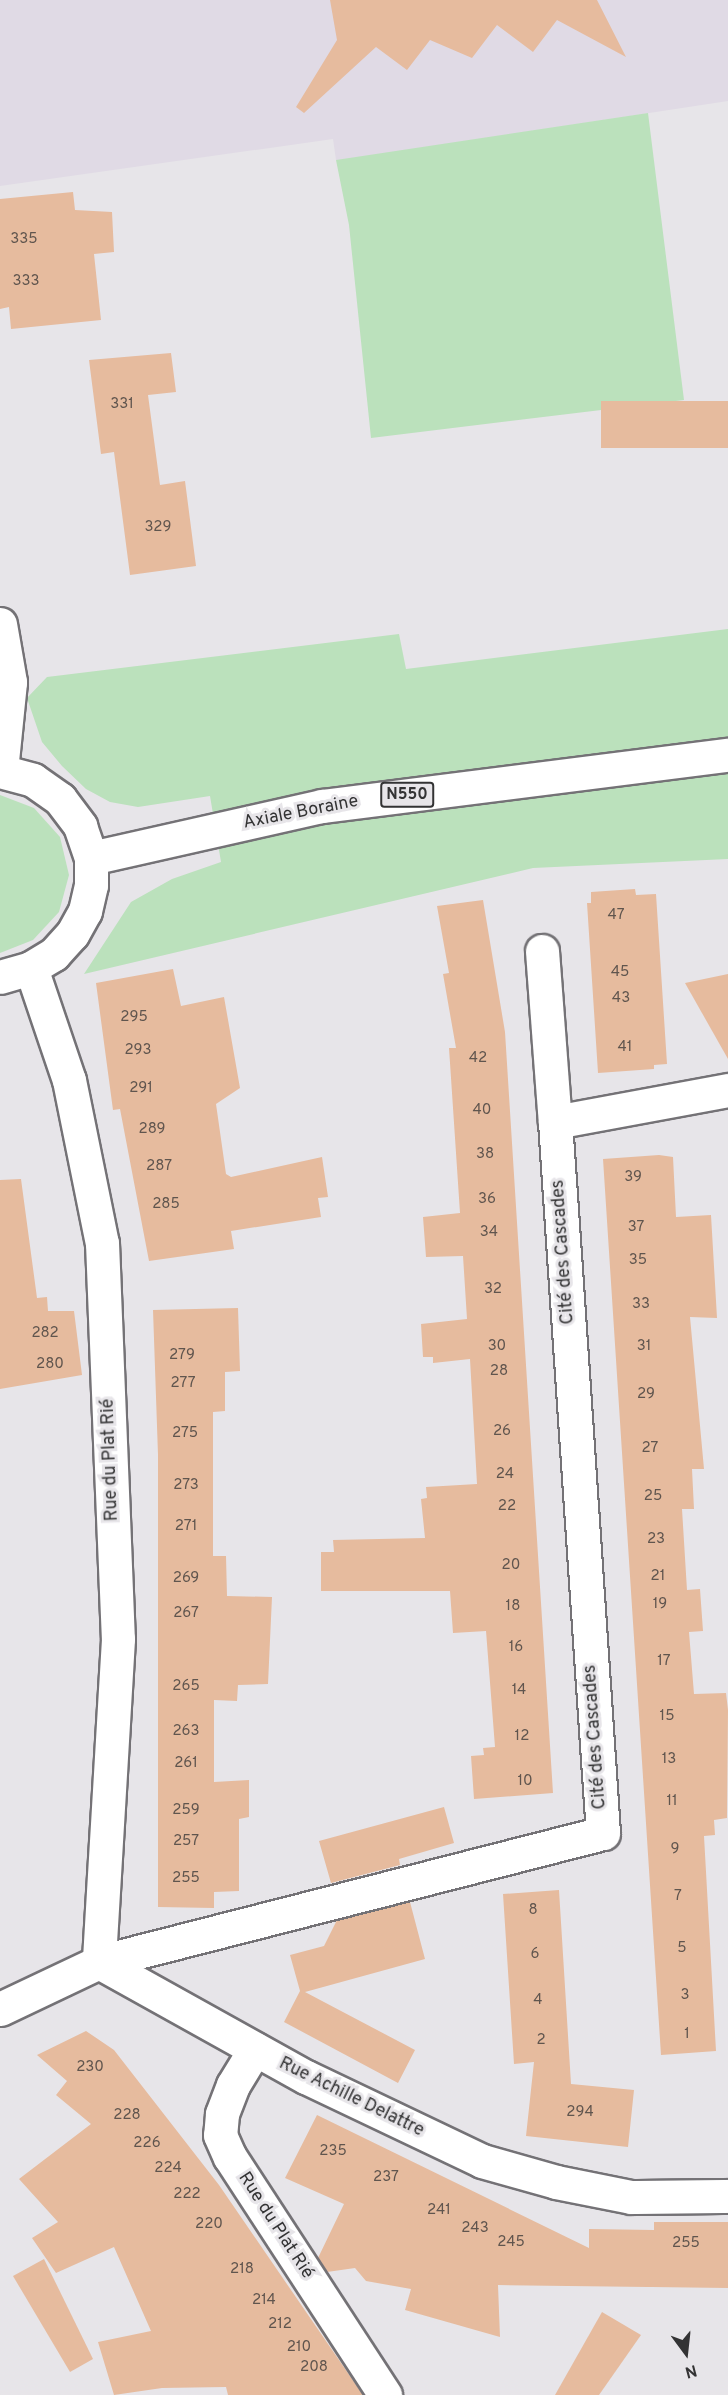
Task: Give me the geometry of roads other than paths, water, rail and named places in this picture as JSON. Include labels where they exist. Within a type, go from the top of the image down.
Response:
[{"type":"street","points":[[0,624],[10,682],[1,771],[33,780],[60,799],[80,826],[91,858],[91,885],[85,911],[72,934],[54,954],[31,968],[0,977]]},
{"type":"street","name":"Axiale Boraine","points":[[91,858],[322,806],[728,755]]},
{"type":"street","name":"Cité des Cascades","points":[[99,1962],[603,1833],[542,951]]},
{"type":"street","name":"Rue du Plat Rié","points":[[31,968],[69,1080],[102,1243],[118,1640],[99,1962]]},
{"type":"street","points":[[555,1122],[728,1090]]},
{"type":"street","points":[[0,2009],[99,1962]]},
{"type":"street","name":"Rue Achille Delattre","points":[[99,1962],[255,2049],[482,2161],[556,2182],[631,2197],[728,2196]]},
{"type":"street","name":"Rue du Plat Rié","points":[[255,2049],[233,2085],[222,2114],[220,2134],[230,2157],[385,2395]]}]
